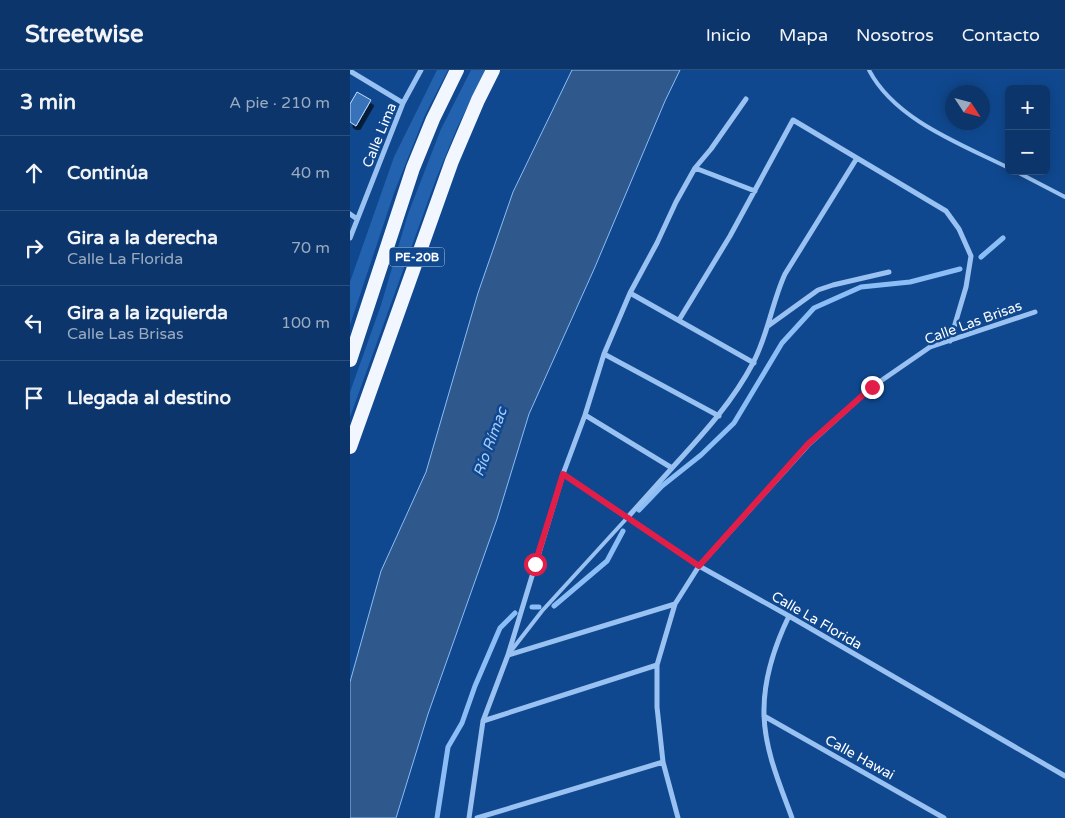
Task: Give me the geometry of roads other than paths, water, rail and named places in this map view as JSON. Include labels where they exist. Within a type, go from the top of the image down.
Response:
[{"type":"highway","name":"PE-20B","points":[[350,360],[413,168],[433,119],[457,70]]},
{"type":"highway","name":"PE-20B","points":[[350,447],[452,161],[493,70]]},
{"type":"street","name":"Calle Lima","points":[[350,238],[403,103],[421,70]]},
{"type":"street","points":[[350,71],[403,103]]},
{"type":"street","points":[[469,818],[483,721],[508,655],[563,474],[585,415],[604,354],[630,293],[657,243],[676,202],[695,168],[711,149],[746,99]]},
{"type":"street","points":[[679,320],[710,270],[793,120],[946,211],[959,229],[971,256],[966,287],[950,341]]},
{"type":"street","points":[[627,518],[719,416],[754,363],[768,327],[779,287],[857,158]]},
{"type":"street","points":[[695,168],[755,191]]},
{"type":"street","points":[[350,214],[357,219]]},
{"type":"street","points":[[768,327],[818,290],[833,284],[889,272]]},
{"type":"street","points":[[630,293],[754,363]]},
{"type":"street","name":"Calle Las Brisas","points":[[678,818],[663,762],[657,707],[658,665],[675,604],[699,566],[808,444],[872,387],[930,347],[1035,312]]},
{"type":"street","points":[[604,354],[719,416]]},
{"type":"street","points":[[585,415],[672,468]]},
{"type":"street","name":"Calle La Florida","points":[[563,474],[699,566],[1065,776]]},
{"type":"street","points":[[508,655],[675,604]]},
{"type":"street","points":[[789,616],[774,651],[767,681],[764,716],[768,748],[792,818]]},
{"type":"street","points":[[483,721],[658,665]]},
{"type":"street","name":"Calle Hawai","points":[[764,716],[944,818]]},
{"type":"street","points":[[477,818],[663,762]]},
{"type":"lane","points":[[869,70],[889,98],[902,110],[945,136],[1005,166]]},
{"type":"lane","points":[[1023,175],[1065,197]]},
{"type":"lane","points":[[508,655],[547,605],[627,518]]},
{"type":"water","name":"Río Rímac","points":[[572,70],[680,70],[529,414],[497,519],[428,714],[396,818],[350,818],[350,682],[381,571],[426,472],[478,293],[513,192]]},
{"type":"waterway","points":[[981,257],[1003,238]]},
{"type":"waterway","points":[[639,510],[662,486],[701,455],[734,423],[782,343],[814,308],[861,287],[910,282],[960,269]]},
{"type":"waterway","points":[[554,606],[607,561],[623,531]]},
{"type":"waterway","points":[[532,607],[539,607]]},
{"type":"waterway","points":[[437,818],[448,747],[462,723],[475,686],[500,628],[515,613]]}]
